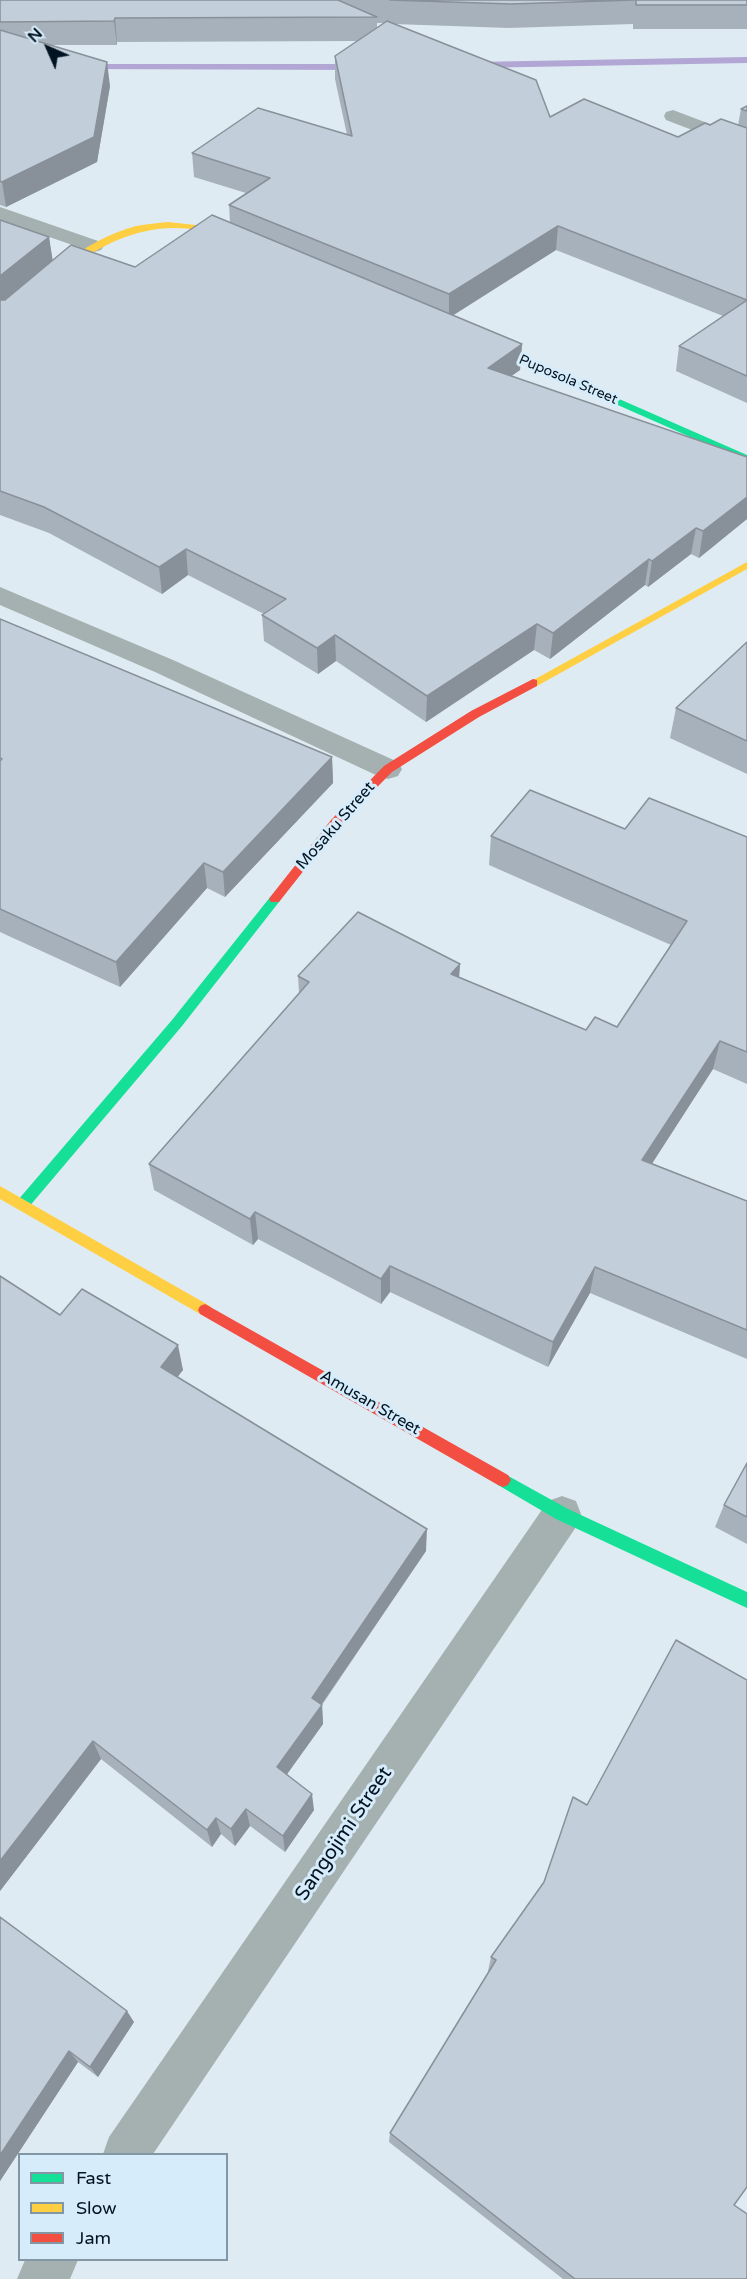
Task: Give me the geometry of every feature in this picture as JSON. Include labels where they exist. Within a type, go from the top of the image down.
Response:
[{"type":"street","points":[[673,116],[747,145]]},
{"type":"street","points":[[0,213],[94,246]]},
{"type":"street","points":[[0,319],[94,246],[126,230],[160,223],[204,227],[248,245]]},
{"type":"street","name":"Puposola Street","points":[[468,336],[747,459]]},
{"type":"street","name":"Mosaku Street","points":[[23,1204],[177,1023],[335,823],[388,769],[475,714],[747,565]]},
{"type":"street","points":[[0,595],[164,666],[388,769]]},
{"type":"street","name":"Amusan Street","points":[[0,1192],[562,1514],[747,1600]]},
{"type":"street","name":"Sangojimi Street","points":[[127,2153],[562,1514]]},
{"type":"street","points":[[41,2279],[53,2261]]},
{"type":"building","points":[[0,0],[338,0],[377,17],[115,18],[114,21],[0,22]]},
{"type":"building","points":[[390,0],[634,0],[511,4]]},
{"type":"building","points":[[636,0],[747,0],[747,5],[636,5]]},
{"type":"building","points":[[387,21],[536,80],[550,117],[584,99],[678,137],[705,123],[710,125],[721,119],[747,128],[747,300],[558,226],[449,294],[229,205],[270,178],[192,153],[258,108],[352,136],[335,56]]},
{"type":"building","points":[[0,30],[107,62],[94,137],[2,182],[0,181]]},
{"type":"building","points":[[212,215],[522,344],[488,368],[747,457],[747,497],[703,531],[696,528],[652,561],[649,559],[553,633],[537,624],[427,696],[335,635],[317,648],[262,615],[286,599],[186,549],[159,567],[44,507],[0,491],[0,300],[5,300],[71,245],[135,267]]},
{"type":"building","points":[[0,220],[49,237],[0,276]]},
{"type":"building","points":[[747,300],[747,376],[679,346]]},
{"type":"building","points":[[0,619],[332,757],[223,872],[204,863],[116,962],[0,909],[0,761],[2,759],[0,758]]},
{"type":"building","points":[[747,642],[747,741],[676,708]]},
{"type":"building","points":[[530,790],[625,829],[649,798],[747,837],[747,1052],[720,1041],[642,1160],[747,1201],[747,1330],[595,1267],[553,1342],[390,1266],[381,1279],[255,1212],[250,1219],[149,1164],[309,982],[298,976],[358,912],[460,964],[451,974],[586,1030],[595,1017],[617,1027],[687,921],[491,836]]},
{"type":"building","points":[[0,1276],[60,1315],[82,1289],[178,1345],[161,1367],[427,1529],[312,1698],[322,1705],[277,1767],[312,1794],[283,1836],[246,1809],[231,1829],[216,1818],[207,1830],[93,1741],[0,1861]]},
{"type":"building","points":[[747,1463],[747,1517],[724,1505]]},
{"type":"building","points":[[676,1640],[747,1680],[747,2187],[734,2205],[747,2214],[747,2279],[575,2279],[390,2133],[496,1960],[491,1957],[544,1882],[573,1797],[587,1805]]},
{"type":"building","points":[[0,1917],[127,2011],[90,2067],[69,2051],[0,2155]]},
{"type":"waterway","points":[[473,65],[747,60]]},
{"type":"waterway","points":[[83,67],[358,67]]},
{"type":"traffic: fast","points":[[480,341],[747,459]]},
{"type":"traffic: fast","points":[[23,1204],[177,1023],[275,899]]},
{"type":"traffic: fast","points":[[503,1480],[562,1514],[747,1600]]},
{"type":"traffic: slow","points":[[0,319],[54,274],[81,255],[109,239],[138,229],[168,224],[202,228],[238,241]]},
{"type":"traffic: slow","points":[[533,683],[747,565]]},
{"type":"traffic: slow","points":[[0,1192],[205,1310]]},
{"type":"traffic: jam","points":[[275,899],[335,823],[388,769],[475,714],[533,683]]},
{"type":"traffic: jam","points":[[205,1310],[503,1480]]}]
